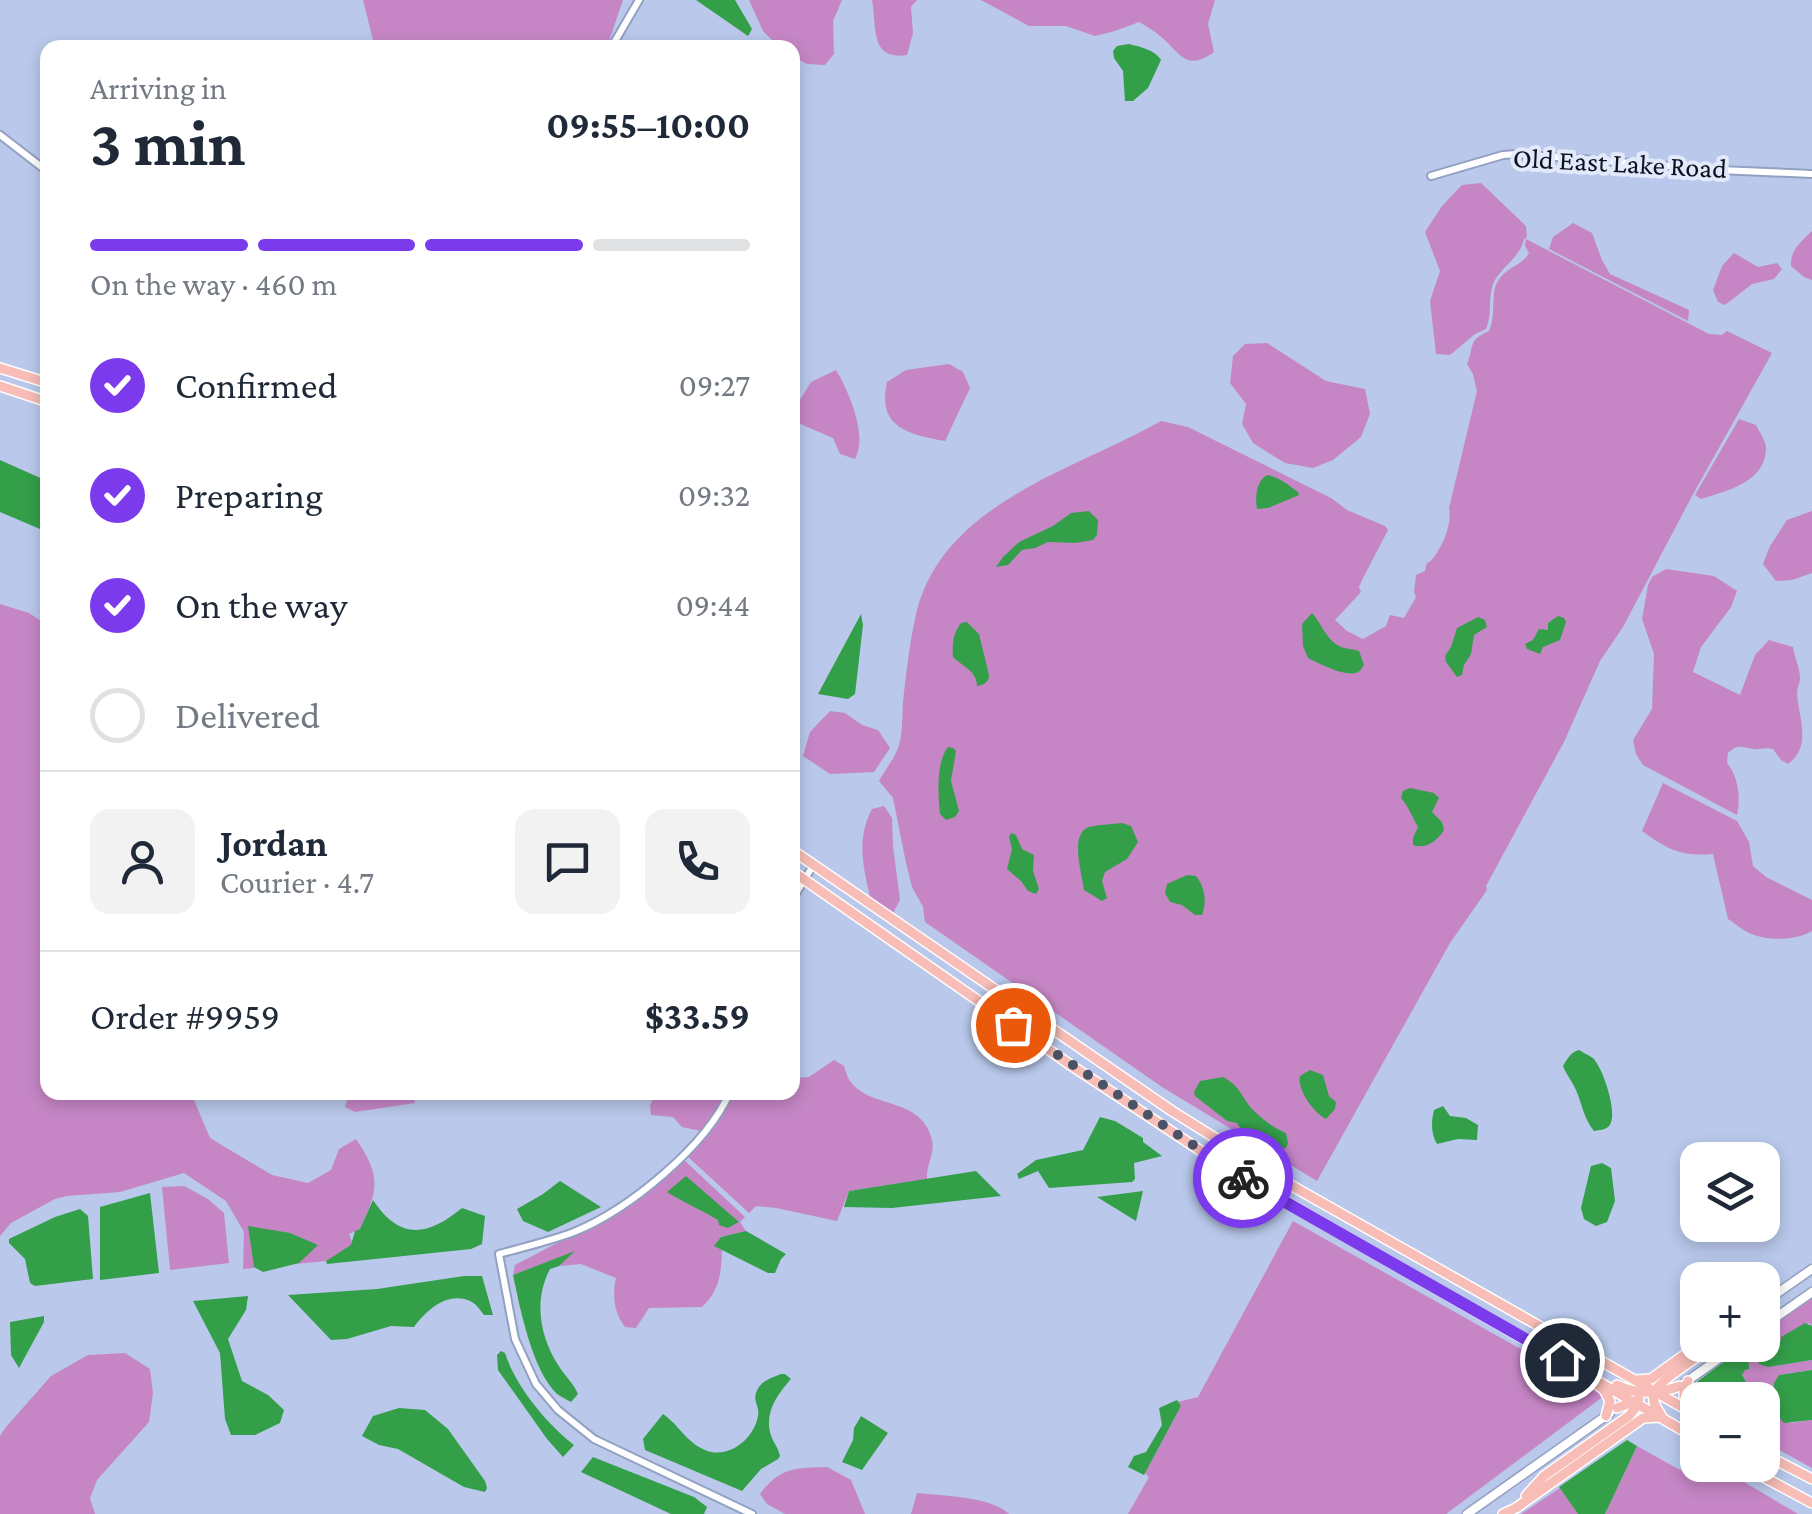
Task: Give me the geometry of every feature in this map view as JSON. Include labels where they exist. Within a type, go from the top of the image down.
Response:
[{"type":"main road","points":[[0,368],[40,380]]},
{"type":"main road","points":[[0,386],[40,399]]},
{"type":"main road","points":[[800,855],[1189,1122],[1287,1183],[1631,1379],[1664,1418],[1680,1428]]},
{"type":"main road","points":[[800,877],[1072,1066],[1276,1198],[1451,1298],[1646,1399]]},
{"type":"main road","points":[[1780,1292],[1812,1270]]},
{"type":"main road","points":[[1780,1315],[1812,1292]]},
{"type":"main road","points":[[1451,1298],[1476,1305],[1622,1387],[1680,1411]]},
{"type":"main road","points":[[1476,1311],[1604,1390],[1610,1401],[1606,1416]]},
{"type":"main road","points":[[1631,1379],[1651,1378],[1680,1359]]},
{"type":"main road","points":[[1502,1514],[1544,1476],[1629,1416],[1684,1362]]},
{"type":"main road","points":[[1646,1399],[1691,1362]]},
{"type":"main road","points":[[1687,1382],[1714,1362]]},
{"type":"main road","points":[[1466,1514],[1617,1408],[1680,1386]]},
{"type":"main road","points":[[1502,1514],[1643,1418],[1664,1418]]},
{"type":"main road","points":[[1780,1463],[1812,1480]]},
{"type":"main road","points":[[1773,1482],[1812,1503]]},
{"type":"street","points":[[616,40],[638,0]]},
{"type":"street","points":[[0,134],[40,166]]},
{"type":"street","name":"Old East Lake Road","points":[[1431,176],[1517,154],[1812,174]]},
{"type":"street","points":[[800,888],[814,864]]},
{"type":"street","points":[[726,1100],[699,1138],[652,1185],[576,1231],[499,1254],[515,1338],[536,1384],[558,1410],[594,1439],[752,1514]]},
{"type":"shaded area","points":[[363,0],[623,0],[609,40],[373,40]]},
{"type":"shaded area","points":[[696,0],[735,0],[752,29],[748,36]]},
{"type":"shaded area","points":[[749,0],[842,0],[833,21],[834,54],[825,65],[800,60],[800,40],[772,40],[763,31]]},
{"type":"shaded area","points":[[872,0],[917,0],[911,7],[913,33],[907,55],[895,55],[881,47]]},
{"type":"shaded area","points":[[981,0],[1215,0],[1208,24],[1214,52],[1196,61],[1184,58],[1139,22],[1095,36],[1066,26],[1029,26]]},
{"type":"shaded area","points":[[1129,44],[1151,51],[1161,60],[1148,88],[1133,101],[1125,101],[1123,71],[1113,51]]},
{"type":"shaded area","points":[[1481,183],[1526,226],[1527,237],[1495,280],[1486,329],[1450,355],[1436,354],[1430,301],[1440,271],[1425,232],[1462,185]]},
{"type":"shaded area","points":[[1573,223],[1592,233],[1610,274],[1689,310],[1688,321],[1549,249],[1553,237]]},
{"type":"shaded area","points":[[1812,231],[1812,280],[1791,266],[1791,260]]},
{"type":"shaded area","points":[[1526,239],[1709,334],[1722,335],[1727,331],[1772,353],[1623,627],[1600,661],[1564,742],[1487,890],[1450,943],[1317,1181],[1162,1087],[925,922],[923,907],[912,887],[893,798],[879,781],[900,743],[915,619],[929,580],[951,547],[980,519],[1014,496],[1161,421],[1188,427],[1385,526],[1388,530],[1362,580],[1361,592],[1335,620],[1363,639],[1386,626],[1390,615],[1404,618],[1416,597],[1416,575],[1425,571],[1448,527],[1477,391],[1467,364],[1473,344],[1489,331],[1498,281],[1529,253]]},
{"type":"shaded area","points":[[1734,253],[1758,267],[1777,263],[1782,269],[1774,279],[1752,284],[1725,305],[1718,302],[1713,290],[1722,266]]},
{"type":"shaded area","points":[[1267,343],[1326,381],[1365,389],[1370,414],[1361,437],[1333,460],[1313,468],[1285,463],[1253,443],[1242,424],[1246,404],[1230,383],[1233,356],[1245,344]]},
{"type":"shaded area","points":[[949,364],[963,372],[970,388],[945,441],[898,426],[886,409],[887,382],[906,370]]},
{"type":"shaded area","points":[[836,370],[858,426],[855,459],[840,454],[833,438],[800,424],[800,400],[811,382]]},
{"type":"shaded area","points":[[1739,419],[1756,425],[1766,447],[1765,459],[1760,469],[1743,483],[1701,499],[1695,495]]},
{"type":"shaded area","points":[[0,460],[40,478],[40,529],[0,512]]},
{"type":"shaded area","points":[[1267,475],[1299,495],[1257,509],[1258,485]]},
{"type":"shaded area","points":[[1089,511],[1098,520],[1093,540],[1048,542],[1022,550],[1008,565],[996,567],[1019,542],[1071,513]]},
{"type":"shaded area","points":[[1812,511],[1812,573],[1776,581],[1763,564],[1770,546],[1787,520]]},
{"type":"shaded area","points":[[1666,569],[1714,576],[1737,591],[1731,607],[1701,647],[1693,672],[1740,695],[1755,655],[1769,640],[1793,647],[1800,678],[1800,749],[1788,764],[1770,748],[1740,747],[1728,753],[1727,763],[1738,787],[1737,815],[1643,765],[1636,754],[1633,740],[1652,709],[1654,654],[1642,619],[1648,585],[1652,577]]},
{"type":"shaded area","points":[[0,604],[40,620],[40,1100],[194,1100],[210,1138],[272,1175],[308,1183],[331,1170],[339,1149],[356,1139],[370,1164],[374,1193],[360,1229],[349,1234],[358,1258],[243,1269],[244,1232],[226,1201],[184,1173],[120,1192],[55,1199],[11,1223],[0,1236]]},
{"type":"shaded area","points":[[1312,613],[1336,644],[1359,651],[1364,665],[1359,671],[1341,672],[1308,658],[1302,624]]},
{"type":"shaded area","points":[[861,614],[855,694],[848,699],[818,694]]},
{"type":"shaded area","points":[[1558,616],[1566,622],[1560,640],[1543,647],[1540,654],[1527,649],[1525,644],[1533,640],[1539,629],[1548,630],[1548,623]]},
{"type":"shaded area","points":[[1478,617],[1485,620],[1487,627],[1474,635],[1471,654],[1462,675],[1457,677],[1445,656],[1457,628]]},
{"type":"shaded area","points":[[967,622],[979,634],[989,675],[986,683],[977,686],[972,673],[953,657],[956,631],[961,623]]},
{"type":"shaded area","points":[[830,711],[845,713],[878,730],[890,748],[874,772],[830,774],[803,756],[810,732]]},
{"type":"shaded area","points":[[948,747],[956,751],[951,781],[959,811],[946,820],[940,814],[938,788],[941,761]]},
{"type":"shaded area","points":[[1663,783],[1737,821],[1749,842],[1753,866],[1766,877],[1812,900],[1812,931],[1790,938],[1764,937],[1746,932],[1728,919],[1713,854],[1675,850],[1642,831]]},
{"type":"shaded area","points":[[1410,788],[1434,793],[1439,798],[1432,812],[1444,830],[1427,845],[1413,845],[1418,827],[1401,798],[1403,791]]},
{"type":"shaded area","points":[[884,806],[892,818],[900,900],[892,915],[871,900],[862,854],[864,831],[872,809]]},
{"type":"shaded area","points":[[1122,823],[1131,826],[1138,842],[1127,859],[1105,872],[1102,881],[1107,898],[1102,901],[1084,890],[1078,855],[1080,837],[1089,827]]},
{"type":"shaded area","points":[[1011,833],[1022,849],[1034,855],[1033,871],[1039,889],[1036,894],[1007,869]]},
{"type":"shaded area","points":[[1187,875],[1196,876],[1201,885],[1205,900],[1202,915],[1170,902],[1165,893],[1167,884]]},
{"type":"shaded area","points":[[1579,1050],[1597,1063],[1609,1092],[1612,1120],[1604,1129],[1594,1131],[1563,1066]]},
{"type":"shaded area","points":[[834,1060],[844,1066],[859,1090],[918,1116],[933,1145],[927,1179],[849,1191],[837,1221],[756,1206],[749,1213],[686,1155],[718,1119],[729,1100],[800,1100],[800,1078],[809,1077]]},
{"type":"shaded area","points":[[1310,1070],[1323,1075],[1329,1096],[1336,1102],[1326,1119],[1301,1088],[1300,1076]]},
{"type":"shaded area","points":[[1223,1077],[1259,1116],[1286,1133],[1286,1148],[1279,1149],[1257,1132],[1227,1121],[1195,1096],[1200,1081]]},
{"type":"shaded area","points":[[347,1100],[415,1103],[355,1112],[345,1107]]},
{"type":"shaded area","points":[[652,1100],[722,1100],[701,1131],[682,1127],[673,1117],[651,1115]]},
{"type":"shaded area","points":[[1443,1106],[1450,1116],[1478,1125],[1477,1140],[1437,1144],[1433,1114]]},
{"type":"shaded area","points":[[1100,1117],[1143,1138],[1162,1156],[1134,1163],[1132,1182],[1049,1188],[1038,1171],[1019,1179],[1017,1174],[1036,1160],[1083,1150]]},
{"type":"shaded area","points":[[683,1159],[745,1217],[740,1222],[746,1231],[721,1237],[715,1246],[722,1250],[720,1274],[713,1294],[702,1307],[649,1308],[636,1328],[625,1327],[615,1304],[616,1278],[581,1264],[559,1266],[572,1253],[513,1275],[515,1265],[653,1189]]},
{"type":"shaded area","points":[[1602,1163],[1611,1168],[1615,1201],[1607,1222],[1596,1226],[1584,1219],[1581,1208],[1591,1166]]},
{"type":"shaded area","points":[[976,1171],[1001,1196],[892,1208],[844,1207],[849,1191]]},
{"type":"shaded area","points":[[686,1176],[739,1222],[728,1228],[719,1225],[718,1220],[667,1192]]},
{"type":"shaded area","points":[[560,1181],[601,1207],[548,1232],[523,1221],[517,1209]]},
{"type":"shaded area","points":[[184,1186],[224,1213],[229,1263],[170,1270],[162,1187]]},
{"type":"shaded area","points":[[1143,1191],[1136,1221],[1097,1197]]},
{"type":"shaded area","points":[[150,1193],[159,1273],[100,1280],[100,1207]]},
{"type":"shaded area","points":[[373,1200],[394,1222],[415,1230],[438,1224],[462,1208],[485,1216],[482,1244],[471,1249],[327,1264],[351,1245]]},
{"type":"shaded area","points":[[80,1209],[88,1216],[93,1279],[35,1286],[30,1283],[25,1259],[9,1239]]},
{"type":"shaded area","points":[[1293,1221],[1604,1396],[1446,1514],[1128,1514],[1181,1406],[1178,1402],[1198,1397]]},
{"type":"shaded area","points":[[248,1226],[290,1233],[318,1245],[299,1263],[263,1272],[254,1267]]},
{"type":"shaded area","points":[[746,1231],[786,1254],[775,1273],[714,1246],[721,1237]]},
{"type":"shaded area","points":[[575,1251],[550,1269],[540,1306],[548,1344],[578,1394],[571,1402],[557,1394],[541,1370],[528,1338],[513,1275]]},
{"type":"shaded area","points":[[482,1276],[493,1315],[484,1315],[472,1302],[455,1298],[432,1308],[414,1327],[391,1326],[347,1339],[331,1340],[288,1295],[377,1289]]},
{"type":"shaded area","points":[[248,1296],[246,1310],[228,1339],[242,1381],[268,1395],[284,1410],[280,1423],[255,1435],[231,1435],[225,1419],[220,1353],[193,1301]]},
{"type":"shaded area","points":[[1812,1296],[1812,1326],[1809,1323],[1781,1337],[1780,1345],[1780,1320]]},
{"type":"shaded area","points":[[44,1316],[19,1368],[11,1355],[10,1322]]},
{"type":"shaded area","points":[[1805,1323],[1812,1326],[1812,1360],[1768,1367],[1759,1364],[1780,1362],[1781,1337]]},
{"type":"shaded area","points":[[501,1351],[533,1404],[574,1445],[563,1457],[498,1370],[497,1355]]},
{"type":"shaded area","points":[[125,1353],[150,1369],[153,1393],[149,1422],[97,1480],[90,1498],[95,1514],[0,1514],[0,1436],[6,1427],[51,1376],[88,1355]]},
{"type":"shaded area","points":[[1812,1360],[1812,1370],[1779,1375],[1777,1382],[1746,1382],[1742,1375],[1748,1364],[1771,1362],[1768,1367]]},
{"type":"shaded area","points":[[1724,1362],[1749,1362],[1749,1369],[1742,1375],[1746,1382],[1698,1381]]},
{"type":"shaded area","points":[[1812,1370],[1812,1420],[1784,1423],[1781,1419],[1780,1382],[1775,1382],[1779,1375]]},
{"type":"shaded area","points":[[781,1374],[791,1379],[769,1417],[780,1456],[761,1469],[742,1491],[645,1450],[643,1439],[663,1414],[705,1450],[731,1450],[746,1440],[756,1424],[758,1389],[766,1380]]},
{"type":"shaded area","points":[[1177,1400],[1181,1406],[1144,1475],[1128,1467],[1134,1456],[1146,1452],[1162,1425],[1159,1408]]},
{"type":"shaded area","points":[[1780,1403],[1790,1423],[1812,1420],[1812,1468],[1780,1450]]},
{"type":"shaded area","points":[[399,1408],[425,1410],[448,1429],[485,1481],[485,1492],[464,1487],[398,1449],[362,1436],[373,1416]]},
{"type":"shaded area","points":[[861,1416],[888,1433],[862,1470],[842,1462]]},
{"type":"shaded area","points":[[1627,1440],[1637,1446],[1605,1514],[1578,1514],[1559,1487]]},
{"type":"shaded area","points":[[1637,1446],[1680,1470],[1680,1482],[1744,1482],[1798,1514],[1605,1514]]},
{"type":"shaded area","points":[[593,1457],[694,1497],[707,1507],[704,1514],[671,1514],[581,1472]]},
{"type":"shaded area","points":[[827,1467],[851,1480],[865,1514],[785,1514],[767,1504],[760,1494],[774,1479],[789,1471]]},
{"type":"shaded area","points":[[1560,1488],[1578,1514],[1521,1514]]},
{"type":"shaded area","points":[[917,1493],[978,1500],[1009,1514],[911,1514]]},
{"type":"way so far","points":[[1013,1025],[1243,1178]]},
{"type":"route","points":[[1243,1178],[1562,1360]]}]
